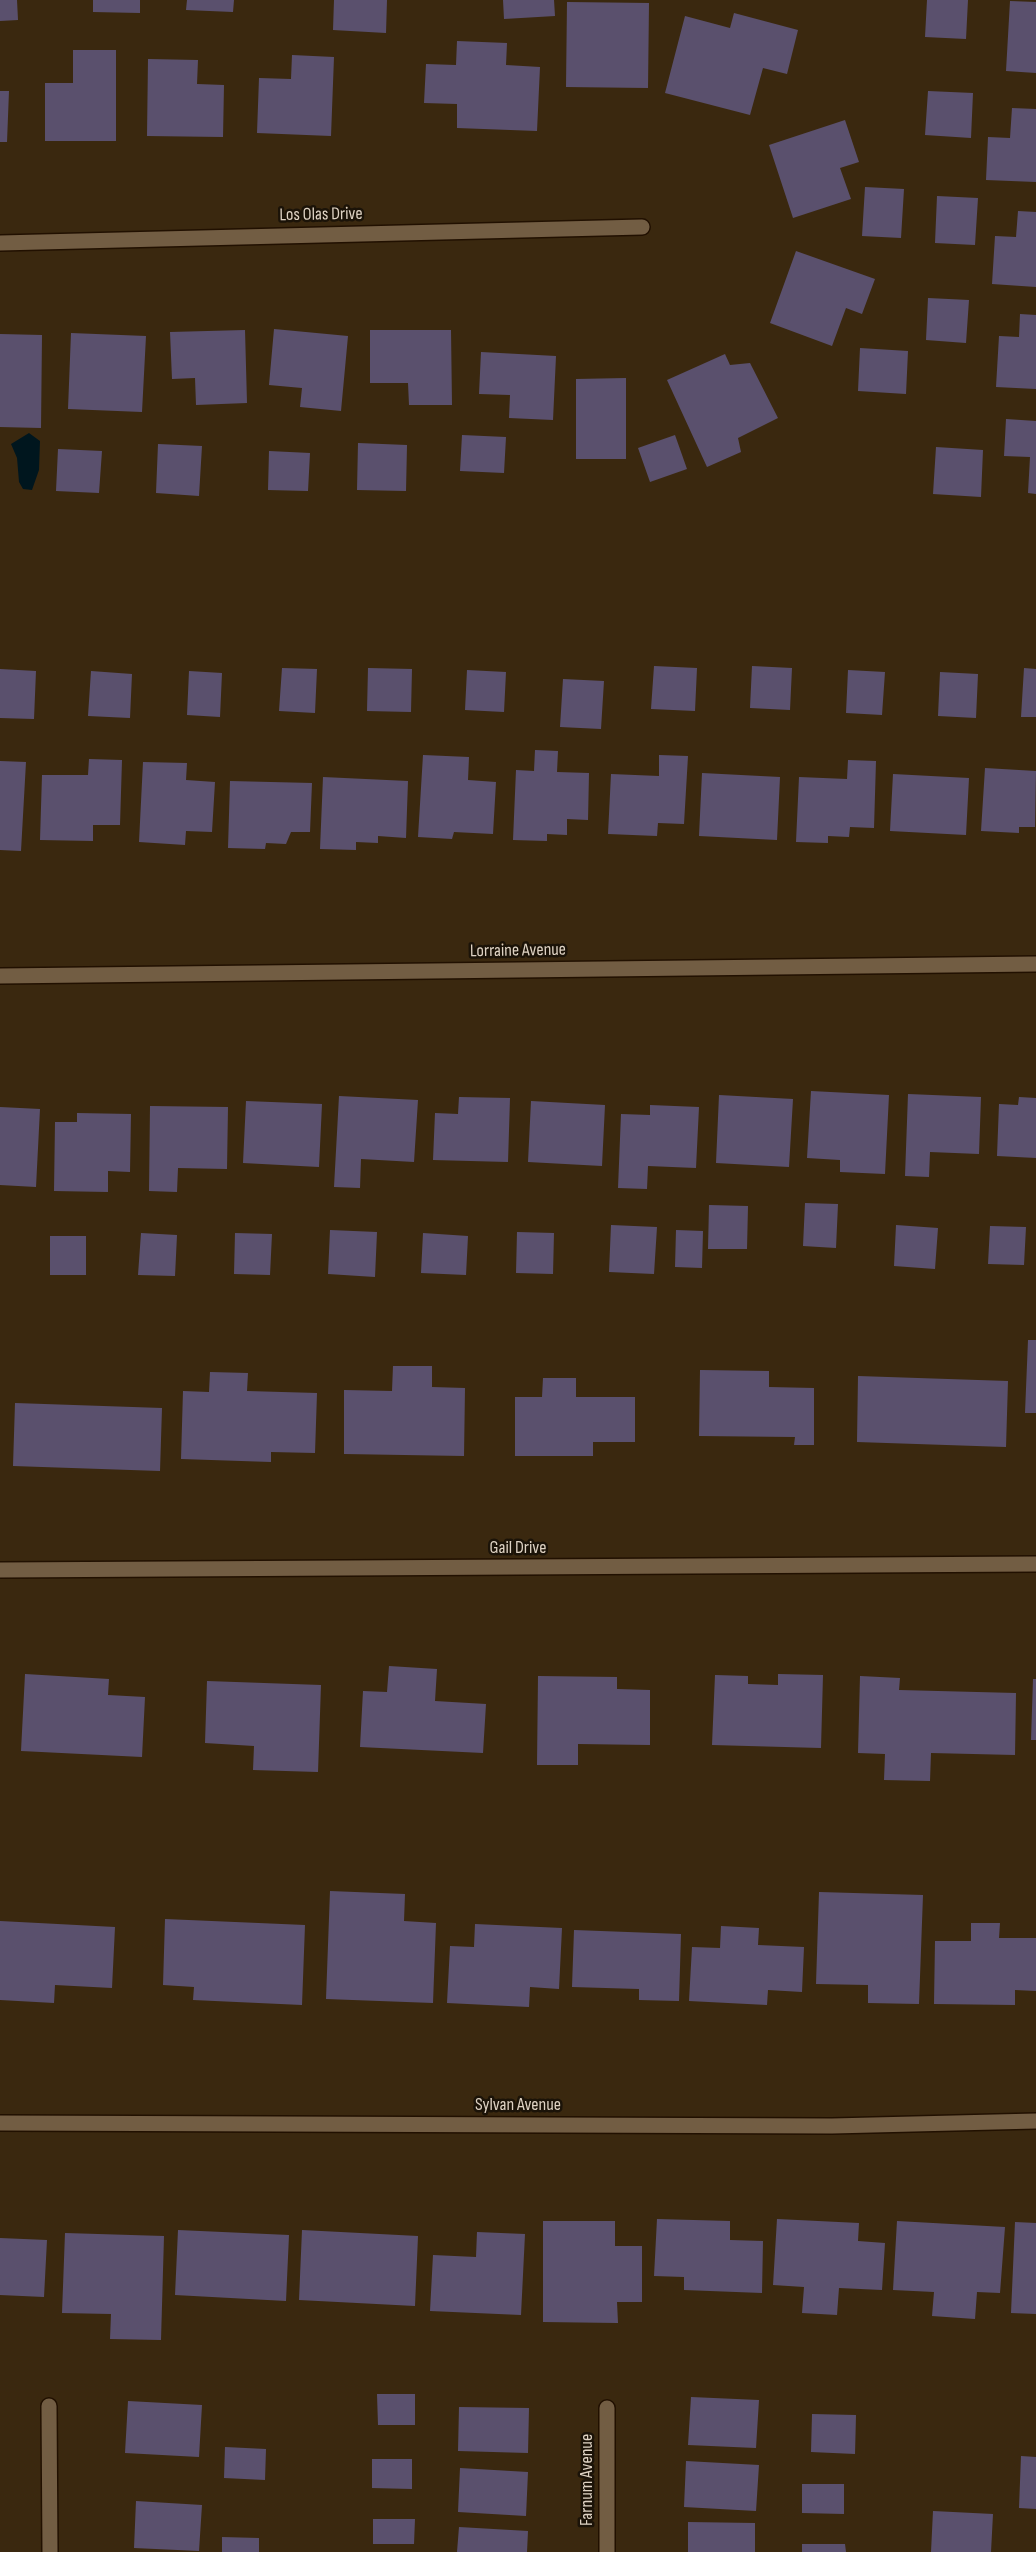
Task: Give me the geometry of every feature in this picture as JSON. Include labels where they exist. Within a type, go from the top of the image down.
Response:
[{"type":"street","name":"Los Olas Drive","points":[[0,243],[642,226]]},
{"type":"street","name":"Lorraine Avenue","points":[[0,976],[1036,964]]},
{"type":"street","name":"Gail Drive","points":[[0,1570],[1036,1564]]},
{"type":"street","name":"Sylvan Avenue","points":[[0,2123],[832,2126],[1036,2121]]},
{"type":"street","points":[[49,2406],[50,2552]]},
{"type":"street","name":"Farnum Avenue","points":[[607,2408],[607,2552]]},
{"type":"water","points":[[29,433],[40,441],[39,470],[32,490],[23,489],[19,482],[17,458],[11,444]]},
{"type":"building","points":[[0,0],[17,0],[18,20],[0,21]]},
{"type":"building","points":[[93,0],[140,0],[140,13],[93,12]]},
{"type":"building","points":[[187,0],[234,0],[233,12],[186,10]]},
{"type":"building","points":[[334,0],[387,0],[386,33],[333,30]]},
{"type":"building","points":[[503,0],[554,0],[555,16],[504,19]]},
{"type":"building","points":[[927,0],[968,0],[966,39],[925,37]]},
{"type":"building","points":[[1010,1],[1036,2],[1036,73],[1006,71]]},
{"type":"building","points":[[567,2],[649,3],[648,88],[566,87]]},
{"type":"building","points":[[734,13],[798,30],[787,74],[763,68],[750,115],[665,93],[685,16],[730,28]]},
{"type":"building","points":[[457,41],[507,43],[506,65],[540,67],[537,131],[457,128],[457,104],[424,103],[426,64],[456,65]]},
{"type":"building","points":[[73,50],[116,50],[116,141],[45,141],[45,83],[73,83]]},
{"type":"building","points":[[292,55],[334,57],[331,136],[257,133],[259,78],[291,79]]},
{"type":"building","points":[[148,59],[198,60],[197,84],[224,85],[223,137],[147,136]]},
{"type":"building","points":[[0,91],[9,91],[7,142],[0,142]]},
{"type":"building","points":[[928,91],[973,93],[971,138],[925,135]]},
{"type":"building","points":[[1012,108],[1036,109],[1036,182],[986,180],[988,137],[1010,138]]},
{"type":"building","points":[[845,120],[859,162],[840,168],[851,199],[793,218],[769,145]]},
{"type":"building","points":[[865,187],[904,189],[901,238],[862,236]]},
{"type":"building","points":[[937,196],[978,198],[975,245],[935,243]]},
{"type":"building","points":[[1018,211],[1036,212],[1036,287],[992,284],[995,236],[1016,237]]},
{"type":"building","points":[[796,251],[875,279],[862,314],[846,308],[832,346],[770,323]]},
{"type":"building","points":[[928,298],[969,300],[966,343],[926,340]]},
{"type":"building","points":[[1020,314],[1036,315],[1036,389],[996,387],[999,336],[1019,337]]},
{"type":"building","points":[[274,329],[348,336],[341,411],[300,407],[302,388],[269,385]]},
{"type":"building","points":[[245,330],[247,403],[196,405],[195,378],[172,379],[170,332]]},
{"type":"building","points":[[370,330],[451,330],[452,405],[409,405],[408,383],[370,383]]},
{"type":"building","points":[[71,333],[146,336],[142,412],[68,409]]},
{"type":"building","points":[[0,334],[42,335],[41,428],[0,427]]},
{"type":"building","points":[[860,348],[908,351],[906,394],[858,391]]},
{"type":"building","points":[[481,352],[556,356],[553,420],[509,418],[510,395],[479,394]]},
{"type":"building","points":[[725,354],[730,365],[750,363],[778,418],[738,438],[741,452],[707,467],[667,380]]},
{"type":"building","points":[[626,378],[626,459],[576,459],[576,379]]},
{"type":"building","points":[[1006,419],[1036,421],[1036,494],[1028,493],[1030,457],[1004,456]]},
{"type":"building","points":[[462,435],[506,437],[504,473],[460,471]]},
{"type":"building","points":[[675,435],[687,469],[650,482],[638,448]]},
{"type":"building","points":[[358,443],[407,445],[406,491],[357,490]]},
{"type":"building","points":[[158,444],[202,446],[199,496],[156,493]]},
{"type":"building","points":[[936,447],[983,450],[981,497],[933,494]]},
{"type":"building","points":[[58,449],[102,451],[99,493],[56,491]]},
{"type":"building","points":[[269,451],[310,453],[308,491],[268,490]]},
{"type":"building","points":[[654,666],[697,668],[695,711],[651,709]]},
{"type":"building","points":[[752,666],[792,668],[790,710],[750,708]]},
{"type":"building","points":[[282,668],[317,669],[315,713],[279,711]]},
{"type":"building","points":[[368,668],[412,669],[411,712],[367,711]]},
{"type":"building","points":[[1024,668],[1036,669],[1036,717],[1021,717]]},
{"type":"building","points":[[0,669],[36,671],[34,719],[0,718]]},
{"type":"building","points":[[467,670],[506,672],[504,712],[465,710]]},
{"type":"building","points":[[848,670],[885,672],[882,715],[846,713]]},
{"type":"building","points":[[91,671],[132,674],[130,718],[88,716]]},
{"type":"building","points":[[189,671],[222,673],[220,717],[187,715]]},
{"type":"building","points":[[940,672],[978,674],[976,718],[938,716]]},
{"type":"building","points":[[563,679],[604,681],[601,729],[560,727]]},
{"type":"building","points":[[535,750],[558,751],[557,772],[589,773],[588,820],[567,819],[567,835],[547,834],[547,841],[513,840],[516,770],[534,771]]},
{"type":"building","points":[[423,755],[469,757],[468,780],[496,782],[493,834],[454,832],[452,839],[418,837]]},
{"type":"building","points":[[659,755],[688,756],[684,824],[658,823],[657,836],[608,834],[611,774],[659,776]]},
{"type":"building","points":[[89,759],[122,760],[120,825],[93,825],[93,841],[40,840],[42,775],[88,775]]},
{"type":"building","points":[[848,760],[876,761],[874,828],[850,827],[849,837],[828,836],[828,843],[796,842],[799,777],[847,779]]},
{"type":"building","points":[[0,761],[26,762],[21,851],[0,850]]},
{"type":"building","points":[[143,762],[187,763],[186,780],[215,782],[212,832],[186,831],[185,845],[139,842]]},
{"type":"building","points":[[985,768],[1036,771],[1035,827],[1019,827],[1019,833],[981,831]]},
{"type":"building","points":[[702,773],[780,777],[777,840],[699,836]]},
{"type":"building","points":[[893,774],[969,778],[966,835],[890,831]]},
{"type":"building","points":[[323,777],[408,781],[406,838],[378,836],[378,843],[356,842],[356,850],[320,849]]},
{"type":"building","points":[[230,781],[312,783],[310,832],[291,832],[286,844],[266,843],[265,849],[228,848]]},
{"type":"building","points":[[811,1091],[889,1095],[885,1174],[840,1172],[840,1160],[807,1158]]},
{"type":"building","points":[[908,1094],[981,1097],[979,1154],[930,1152],[929,1177],[905,1176]]},
{"type":"building","points":[[719,1095],[793,1099],[789,1167],[716,1163]]},
{"type":"building","points":[[339,1096],[418,1100],[414,1162],[361,1159],[360,1188],[334,1187]]},
{"type":"building","points":[[459,1097],[510,1098],[508,1162],[433,1160],[435,1113],[458,1114]]},
{"type":"building","points":[[1019,1097],[1036,1098],[1036,1158],[997,1156],[999,1104],[1018,1105]]},
{"type":"building","points":[[246,1101],[322,1104],[319,1167],[243,1163]]},
{"type":"building","points":[[531,1101],[605,1105],[602,1166],[528,1162]]},
{"type":"building","points":[[650,1105],[699,1107],[696,1168],[648,1166],[647,1189],[618,1188],[621,1114],[650,1115]]},
{"type":"building","points":[[150,1106],[228,1107],[227,1169],[178,1168],[177,1192],[149,1191]]},
{"type":"building","points":[[0,1107],[40,1109],[36,1187],[0,1185]]},
{"type":"building","points":[[77,1113],[131,1114],[130,1172],[108,1171],[108,1192],[54,1191],[55,1122],[77,1122]]},
{"type":"building","points":[[805,1203],[838,1204],[836,1248],[803,1246]]},
{"type":"building","points":[[709,1205],[748,1206],[747,1249],[708,1249]]},
{"type":"building","points":[[611,1225],[657,1227],[654,1274],[609,1272]]},
{"type":"building","points":[[896,1225],[938,1228],[935,1269],[894,1266]]},
{"type":"building","points":[[990,1226],[1026,1227],[1024,1265],[988,1264]]},
{"type":"building","points":[[330,1230],[377,1232],[375,1277],[328,1274]]},
{"type":"building","points":[[676,1230],[703,1231],[702,1268],[675,1267]]},
{"type":"building","points":[[517,1232],[554,1233],[553,1274],[516,1273]]},
{"type":"building","points":[[141,1233],[177,1235],[175,1276],[138,1275]]},
{"type":"building","points":[[235,1233],[272,1234],[270,1275],[234,1274]]},
{"type":"building","points":[[423,1233],[468,1236],[466,1275],[421,1273]]},
{"type":"building","points":[[50,1236],[86,1236],[86,1275],[50,1275]]},
{"type":"building","points":[[1028,1340],[1036,1340],[1036,1413],[1025,1413]]},
{"type":"building","points":[[393,1366],[432,1366],[432,1387],[465,1388],[464,1456],[344,1454],[344,1390],[392,1391]]},
{"type":"building","points":[[700,1370],[769,1371],[769,1387],[814,1388],[814,1445],[794,1445],[795,1437],[699,1436]]},
{"type":"building","points":[[210,1372],[248,1373],[247,1391],[317,1393],[315,1453],[271,1452],[271,1462],[181,1459],[183,1391],[209,1392]]},
{"type":"building","points":[[858,1376],[1008,1381],[1006,1447],[857,1442]]},
{"type":"building","points":[[543,1378],[576,1378],[576,1397],[635,1397],[635,1442],[593,1442],[593,1456],[515,1456],[515,1397],[542,1397]]},
{"type":"building","points":[[15,1403],[162,1408],[160,1471],[13,1466]]},
{"type":"building","points":[[389,1666],[437,1669],[435,1701],[486,1704],[483,1753],[360,1747],[363,1691],[387,1692]]},
{"type":"building","points":[[25,1674],[109,1679],[108,1695],[145,1697],[142,1757],[21,1751]]},
{"type":"building","points":[[778,1674],[823,1675],[821,1748],[712,1745],[715,1675],[748,1676],[748,1684],[778,1685]]},
{"type":"building","points":[[538,1676],[617,1677],[617,1689],[650,1690],[650,1745],[578,1744],[578,1765],[537,1765]]},
{"type":"building","points":[[860,1676],[900,1678],[899,1690],[1016,1693],[1015,1755],[931,1753],[930,1781],[884,1780],[885,1754],[858,1753]]},
{"type":"building","points":[[1033,1679],[1036,1679],[1036,1740],[1031,1740]]},
{"type":"building","points":[[207,1681],[321,1685],[318,1772],[253,1770],[254,1746],[205,1743]]},
{"type":"building","points":[[330,1891],[405,1894],[404,1921],[436,1923],[433,2003],[326,1999]]},
{"type":"building","points":[[819,1892],[923,1895],[919,2004],[868,2003],[868,1985],[816,1984]]},
{"type":"building","points":[[165,1919],[305,1925],[302,2005],[193,2000],[194,1987],[163,1985]]},
{"type":"building","points":[[0,1921],[115,1927],[112,1988],[55,1985],[54,2003],[0,2000]]},
{"type":"building","points":[[971,1923],[1000,1923],[999,1938],[1036,1938],[1036,1991],[1015,1990],[1015,2005],[934,2004],[935,1941],[971,1941]]},
{"type":"building","points":[[475,1924],[562,1928],[559,1989],[530,1987],[529,2007],[447,2003],[450,1946],[474,1947]]},
{"type":"building","points":[[721,1926],[759,1928],[758,1945],[804,1947],[802,1992],[768,1990],[767,2005],[689,2001],[692,1947],[720,1948]]},
{"type":"building","points":[[574,1930],[681,1934],[679,2001],[639,2000],[639,1989],[572,1987]]},
{"type":"building","points":[[657,2219],[730,2221],[730,2240],[763,2241],[762,2293],[684,2290],[684,2277],[654,2276]]},
{"type":"building","points":[[777,2219],[859,2223],[858,2241],[885,2243],[882,2290],[839,2288],[837,2315],[802,2313],[804,2287],[773,2285]]},
{"type":"building","points":[[543,2221],[615,2221],[615,2246],[642,2246],[642,2302],[617,2302],[618,2323],[543,2322]]},
{"type":"building","points":[[897,2221],[1005,2227],[1000,2293],[977,2292],[975,2319],[932,2316],[934,2292],[893,2290]]},
{"type":"building","points":[[1015,2222],[1036,2223],[1036,2314],[1011,2313]]},
{"type":"building","points":[[178,2230],[289,2235],[286,2301],[175,2295]]},
{"type":"building","points":[[302,2230],[418,2236],[415,2306],[299,2300]]},
{"type":"building","points":[[477,2232],[525,2234],[521,2315],[430,2311],[433,2255],[476,2257]]},
{"type":"building","points":[[65,2233],[164,2236],[161,2340],[110,2339],[111,2314],[62,2313]]},
{"type":"building","points":[[0,2238],[47,2240],[44,2297],[0,2295]]},
{"type":"building","points":[[377,2394],[415,2394],[415,2425],[378,2425]]},
{"type":"building","points":[[691,2397],[759,2400],[756,2448],[688,2445]]},
{"type":"building","points":[[128,2401],[202,2405],[199,2457],[125,2453]]},
{"type":"building","points":[[459,2407],[529,2408],[528,2453],[458,2451]]},
{"type":"building","points":[[812,2414],[856,2415],[855,2454],[811,2452]]},
{"type":"building","points":[[225,2447],[266,2449],[265,2480],[224,2478]]},
{"type":"building","points":[[1021,2456],[1036,2457],[1036,2509],[1019,2508]]},
{"type":"building","points":[[372,2459],[412,2459],[412,2489],[372,2488]]},
{"type":"building","points":[[686,2461],[759,2465],[756,2511],[684,2507]]},
{"type":"building","points":[[460,2468],[528,2472],[526,2516],[458,2512]]},
{"type":"building","points":[[802,2484],[844,2484],[844,2514],[802,2513]]},
{"type":"building","points":[[136,2501],[202,2505],[199,2551],[134,2548]]},
{"type":"building","points":[[933,2511],[993,2514],[991,2552],[931,2552]]},
{"type":"building","points":[[373,2519],[415,2519],[414,2544],[373,2544]]},
{"type":"building","points":[[688,2522],[755,2523],[755,2552],[688,2552]]},
{"type":"building","points":[[459,2527],[528,2531],[527,2552],[457,2552]]},
{"type":"building","points":[[222,2537],[259,2538],[259,2552],[222,2552]]},
{"type":"building","points":[[802,2544],[845,2544],[846,2552],[802,2552]]}]
